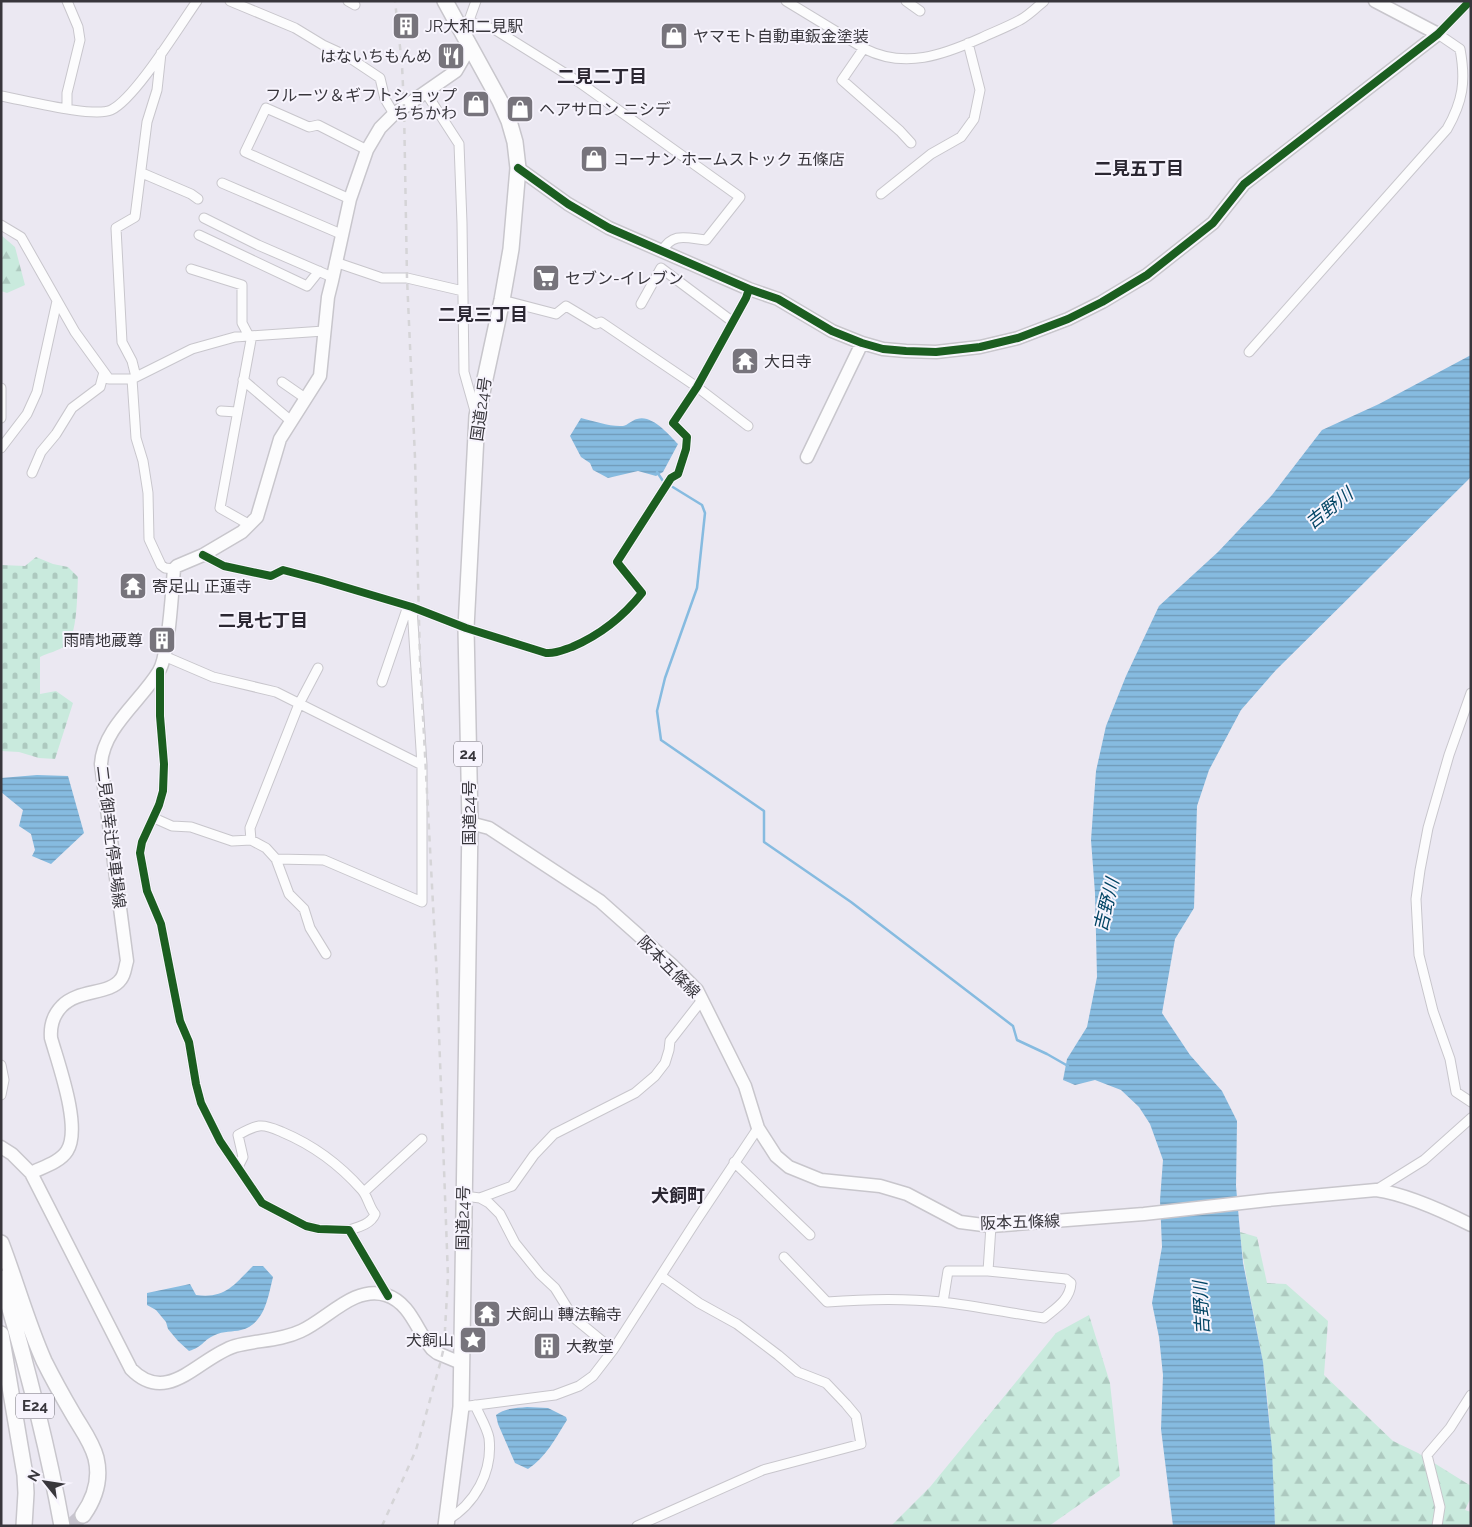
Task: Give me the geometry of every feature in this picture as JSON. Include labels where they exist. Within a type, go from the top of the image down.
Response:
[{"type":"highway","name":"国道24号","points":[[445,1],[468,35],[509,121],[515,142],[518,168],[511,249],[477,416],[466,628],[470,822],[461,1363],[468,1406],[446,1524]]},
{"type":"highway","points":[[1,1243],[7,1283],[63,1398],[90,1443],[96,1458],[98,1469],[96,1488],[93,1498],[83,1515]]},
{"type":"highway","name":"E24","points":[[7,1283],[62,1526]]},
{"type":"highway","points":[[1,1334],[26,1475],[24,1526]]},
{"type":"main road","points":[[518,168],[568,204],[610,228],[749,289],[778,299],[832,331],[862,343],[883,349],[936,352],[980,347],[1018,338],[1068,319],[1102,302],[1147,274],[1213,223],[1244,184],[1438,34],[1375,1]]},
{"type":"main road","points":[[174,569],[203,555],[242,532],[257,517],[280,439],[320,376],[332,277],[350,199],[366,150],[380,128],[394,114],[456,71],[468,35]]},
{"type":"main road","points":[[807,457],[862,343]]},
{"type":"main road","name":"二見御幸辻停車場線","points":[[31,1173],[57,1160],[68,1149],[72,1134],[67,1092],[51,1038],[52,1020],[57,1011],[72,998],[115,985],[121,980],[124,972],[126,961],[101,764],[102,751],[113,732],[160,671],[164,656],[174,569]]},
{"type":"main road","name":"阪本五條線","points":[[470,822],[489,828],[600,901],[672,964],[697,990],[745,1086],[758,1128],[776,1156],[789,1167],[821,1180],[880,1186],[907,1194],[960,1222],[991,1226],[1144,1214],[1376,1190],[1392,1192],[1471,1225]]},
{"type":"main road","points":[[1,1147],[12,1154],[31,1173],[82,1276],[131,1369],[137,1375],[159,1383],[171,1382],[182,1378],[220,1352],[234,1347],[288,1336],[301,1331],[348,1301],[370,1293],[388,1296],[397,1301],[409,1313],[432,1349],[461,1363]]},
{"type":"street","points":[[67,1],[78,27],[80,40],[67,92],[67,108]]},
{"type":"street","points":[[1,96],[95,112],[111,110],[124,101],[140,82],[197,1]]},
{"type":"street","points":[[230,1],[247,4],[295,28],[323,45],[347,56],[380,78],[385,99],[394,114]]},
{"type":"street","points":[[476,1],[468,35],[494,29],[571,77],[740,197],[706,240],[675,238],[668,242],[662,251]]},
{"type":"street","points":[[786,1],[879,56],[897,59],[918,58],[950,52],[1021,20],[1044,1]]},
{"type":"street","points":[[906,1],[920,10]]},
{"type":"street","points":[[1249,352],[1447,129],[1457,112],[1464,70],[1460,49],[1438,34],[1470,1]]},
{"type":"street","points":[[881,194],[931,154],[961,137],[974,119],[980,90],[968,43]]},
{"type":"street","points":[[864,48],[842,80],[900,131],[910,144]]},
{"type":"street","points":[[161,53],[157,90],[147,122],[135,217],[116,228],[122,342],[132,361],[136,438],[143,460],[148,493],[149,539],[161,565],[165,568],[174,569]]},
{"type":"street","points":[[426,93],[459,144],[464,372],[477,416]]},
{"type":"street","points":[[350,199],[245,152],[266,108],[309,127],[318,125],[366,150]]},
{"type":"street","points":[[142,173],[191,194],[198,199]]},
{"type":"street","points":[[222,183],[341,234]]},
{"type":"street","points":[[204,218],[258,245],[332,277]]},
{"type":"street","points":[[1,225],[22,237],[75,332],[109,379],[134,378],[192,349],[248,335],[324,331]]},
{"type":"street","points":[[199,235],[308,286],[319,271]]},
{"type":"street","points":[[336,262],[382,278],[407,278],[463,291]]},
{"type":"street","points":[[641,304],[661,268],[733,322]]},
{"type":"street","points":[[191,269],[242,285],[242,323],[251,340],[220,508],[250,525]]},
{"type":"street","points":[[203,555],[224,566],[271,576],[283,570],[410,607],[530,649],[554,654],[584,641],[608,627],[642,593],[618,562],[671,478],[678,474],[686,450],[687,438],[673,423],[697,387],[746,298],[749,289]]},
{"type":"street","points":[[502,300],[556,314],[566,306],[596,324],[601,322],[697,387],[748,426]]},
{"type":"street","points":[[1,448],[26,414],[37,392],[57,301]]},
{"type":"street","points":[[32,473],[41,452],[56,434],[72,408],[100,387],[104,372]]},
{"type":"street","points":[[243,380],[291,421]]},
{"type":"street","points":[[282,382],[306,398]]},
{"type":"street","points":[[1,388],[1,418]]},
{"type":"street","points":[[221,411],[237,412]]},
{"type":"street","points":[[382,682],[410,607]]},
{"type":"street","points":[[276,859],[324,860],[422,902],[422,765],[410,607]]},
{"type":"street","points":[[164,656],[213,677],[276,692],[422,765]]},
{"type":"street","points":[[251,840],[250,828],[299,704],[318,668]]},
{"type":"street","points":[[160,671],[160,716],[164,764],[163,791],[154,818],[142,842],[140,853],[147,891],[161,924],[180,1021],[189,1042],[201,1103],[220,1141],[238,1168],[262,1203],[306,1226],[316,1228],[350,1230],[364,1225],[375,1214],[364,1192],[333,1161],[302,1140],[270,1127],[261,1126],[246,1130],[238,1135],[243,1157],[238,1168]]},
{"type":"street","points":[[1471,693],[1449,755],[1428,828],[1416,899],[1419,955],[1433,1011],[1450,1059],[1456,1092],[1471,1102]]},
{"type":"street","points":[[154,818],[172,826],[191,827],[232,841],[251,840],[266,848],[276,859],[289,894],[304,909],[310,928],[326,954]]},
{"type":"street","points":[[480,1198],[512,1186],[534,1154],[554,1134],[635,1094],[655,1076],[665,1063],[670,1041],[702,1000]]},
{"type":"street","points":[[1,1065],[4,1080],[1,1095]]},
{"type":"street","points":[[1376,1190],[1424,1160],[1471,1118]]},
{"type":"street","points":[[446,1524],[468,1504],[486,1476],[489,1437],[468,1406],[555,1395],[579,1386],[593,1376],[614,1350],[734,1162],[758,1128]]},
{"type":"street","points":[[364,1192],[422,1139]]},
{"type":"street","points":[[734,1162],[810,1235]]},
{"type":"street","points":[[464,1196],[480,1198],[500,1214],[515,1244],[540,1274],[555,1288],[573,1317],[614,1350]]},
{"type":"street","points":[[988,1271],[991,1226]]},
{"type":"street","points":[[350,1230],[388,1296]]},
{"type":"street","points":[[784,1257],[827,1302],[885,1299],[943,1302],[1044,1318],[1062,1303],[1070,1292],[1071,1283],[1066,1279],[988,1271],[948,1271],[943,1302]]},
{"type":"street","points":[[637,1526],[763,1470],[861,1444],[856,1416],[826,1384],[798,1372],[737,1324],[699,1303],[661,1276]]},
{"type":"street","points":[[1437,1526],[1440,1507],[1427,1455],[1450,1428],[1471,1395]]},
{"type":"green space","points":[[1,235],[15,247],[25,285],[7,293],[1,291]]},
{"type":"green space","points":[[36,557],[53,564],[68,567],[78,577],[75,624],[69,641],[62,648],[40,657],[40,694],[56,691],[73,703],[55,759],[39,758],[19,752],[1,751],[1,565],[25,566]]},
{"type":"green space","points":[[1240,1232],[1257,1237],[1267,1283],[1286,1284],[1328,1321],[1324,1375],[1393,1441],[1418,1453],[1471,1486],[1471,1497],[1465,1510],[1471,1512],[1471,1526],[1275,1526],[1266,1383],[1244,1265]]},
{"type":"green space","points":[[1089,1315],[1110,1383],[1120,1476],[1049,1526],[891,1526],[930,1487],[1056,1333]]},
{"type":"water","name":"吉野川","points":[[1471,355],[1471,477],[1276,670],[1241,710],[1209,770],[1197,806],[1194,908],[1175,939],[1162,1013],[1190,1055],[1222,1091],[1237,1121],[1236,1186],[1240,1232],[1243,1263],[1263,1362],[1272,1449],[1275,1526],[1173,1526],[1161,1429],[1163,1375],[1159,1337],[1152,1303],[1162,1247],[1160,1200],[1163,1160],[1150,1124],[1139,1107],[1121,1090],[1095,1080],[1075,1085],[1063,1080],[1067,1059],[1087,1027],[1097,977],[1095,893],[1091,840],[1096,771],[1106,726],[1126,676],[1159,606],[1218,552],[1272,495],[1322,430],[1379,404]]},
{"type":"water","points":[[581,418],[607,425],[623,426],[633,420],[643,418],[660,426],[678,444],[663,472],[656,476],[638,471],[608,478],[593,470],[590,463],[581,457],[570,436]]},
{"type":"water","points":[[37,775],[68,776],[84,833],[51,864],[32,856],[35,850],[31,834],[19,826],[23,810],[1,792],[1,778]]},
{"type":"water","points":[[253,1266],[263,1266],[273,1277],[267,1301],[260,1316],[249,1327],[218,1334],[189,1351],[168,1329],[166,1322],[156,1310],[147,1305],[147,1293],[190,1284],[196,1295],[206,1296],[222,1293],[234,1285]]},
{"type":"water","points":[[527,1407],[548,1408],[566,1417],[567,1420],[545,1453],[528,1469],[515,1463],[496,1415],[507,1410]]},
{"type":"waterway","points":[[657,472],[663,481],[702,505],[705,513],[697,588],[665,678],[657,711],[661,740],[764,811],[764,842],[851,902],[1013,1026],[1017,1040],[1068,1066]]},
{"type":"tunnel","points":[[71,1526],[83,1515]]},
{"type":"railway","points":[[382,1526],[416,1450],[440,1364],[444,1347],[448,1277],[437,979],[420,661],[415,458],[407,278],[404,107],[402,65],[395,1]]},
{"type":"cycle path","points":[[518,168],[568,204],[609,228],[749,289],[778,299],[832,331],[862,343],[883,349],[906,351],[936,352],[980,347],[1018,338],[1068,319],[1102,302],[1147,275],[1213,223],[1244,184],[1438,34],[1470,1]]},
{"type":"cycle path","points":[[203,555],[224,566],[271,576],[283,570],[321,580],[412,607],[466,628],[546,653],[559,652],[572,647],[592,637],[610,624],[627,610],[642,593],[617,562],[671,478],[678,474],[686,449],[687,437],[673,423],[697,387],[746,298],[749,289]]},
{"type":"cycle path","points":[[160,671],[160,716],[164,764],[163,791],[159,805],[142,842],[140,853],[147,891],[161,924],[180,1021],[189,1042],[201,1103],[220,1141],[262,1203],[306,1226],[319,1229],[349,1230],[388,1296]]},
{"type":"place","name":"JR大和二見駅","points":[[406,26]]},
{"type":"place","name":"ヤマモト自動車鈑金塗装","points":[[674,36]]},
{"type":"place","name":"はないちもんめ","points":[[451,56]]},
{"type":"place","name":"フルーツ＆ギフトショップ ちちかわ","points":[[476,104]]},
{"type":"place","name":"ヘアサロン ニシデ","points":[[520,109]]},
{"type":"place","name":"コーナン ホームストック 五條店","points":[[594,159]]},
{"type":"place","name":"セブン-イレブン","points":[[546,278]]},
{"type":"place","name":"大日寺","points":[[745,361]]},
{"type":"place","name":"寄足山 正蓮寺","points":[[133,586]]},
{"type":"place","name":"雨晴地蔵尊","points":[[162,640]]},
{"type":"place","name":"犬飼山 轉法輪寺","points":[[487,1314]]},
{"type":"place","name":"犬飼山","points":[[473,1340]]},
{"type":"place","name":"大教堂","points":[[547,1346]]},
{"type":"district","name":"二見二丁目","points":[[602,76]]},
{"type":"district","name":"二見五丁目","points":[[1139,168]]},
{"type":"district","name":"二見三丁目","points":[[483,314]]},
{"type":"district","name":"二見七丁目","points":[[263,620]]},
{"type":"district","name":"犬飼町","points":[[678,1195]]}]
